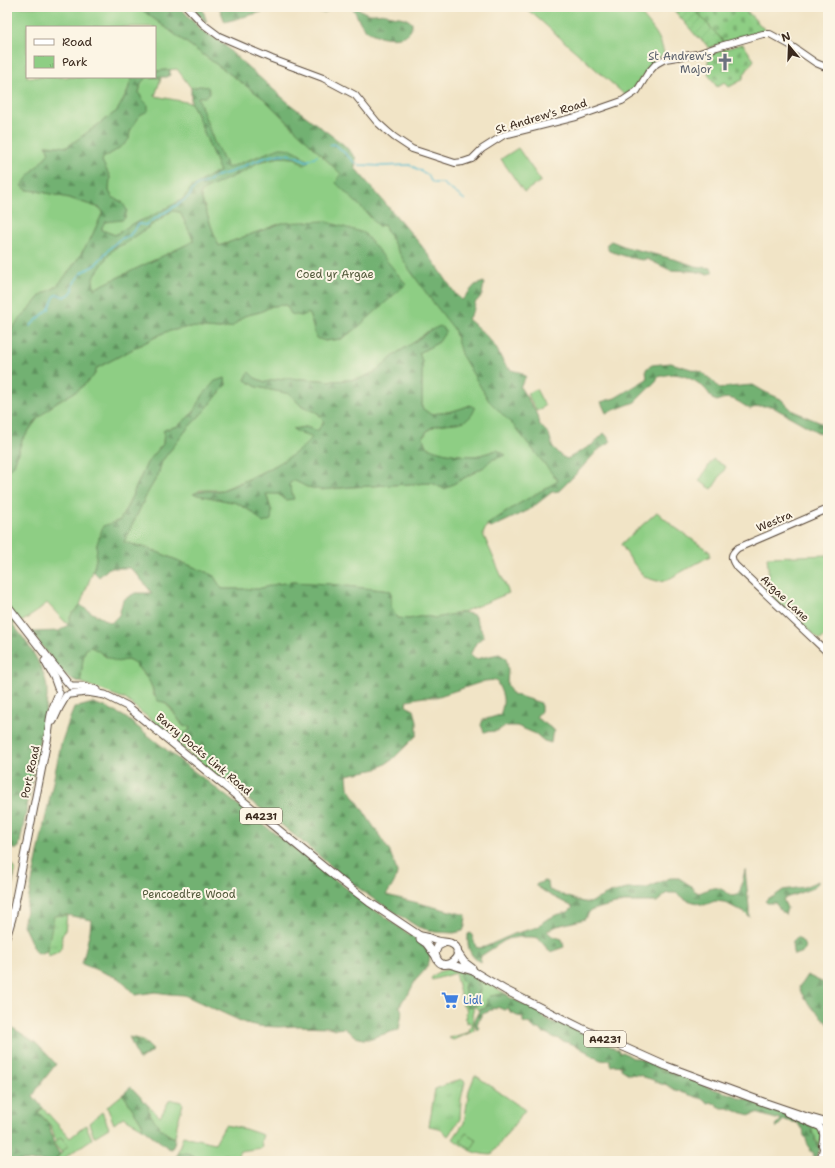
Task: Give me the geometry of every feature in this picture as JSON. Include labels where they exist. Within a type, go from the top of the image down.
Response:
[{"type":"main road","points":[[7,605],[70,685],[72,690],[68,695],[62,696],[58,690],[54,677],[38,646]]},
{"type":"main road","points":[[58,690],[63,683],[70,685]]},
{"type":"main road","name":"Barry Docks Link Road","points":[[70,685],[102,692],[127,706],[331,873],[369,902],[420,936],[444,943]]},
{"type":"main road","name":"Port Road","points":[[7,935],[12,918],[52,711],[58,690]]},
{"type":"main road","name":"Barry Docks Link Road","points":[[68,695],[87,692],[105,695]]},
{"type":"main road","name":"Port Road","points":[[49,730],[68,695]]},
{"type":"main road","name":"Barry Docks Link Road","points":[[420,936],[420,939],[426,943],[435,955]]},
{"type":"main road","points":[[435,955],[438,946],[444,943]]},
{"type":"main road","name":"A4231","points":[[444,943],[452,944],[464,962],[472,968],[473,971]]},
{"type":"main road","points":[[448,964],[454,962],[457,952]]},
{"type":"main road","name":"A4231","points":[[435,955],[441,963],[473,971],[523,999],[666,1066],[807,1117],[828,1123]]},
{"type":"main road","name":"A4231","points":[[743,1094],[828,1118]]},
{"type":"street","name":"St Andrew's Road","points":[[187,7],[203,24],[219,36],[272,59],[323,78],[355,95],[382,126],[394,137],[412,149],[455,162],[463,162],[472,159],[482,149],[504,135],[576,117],[622,101],[637,91],[648,73],[656,64],[666,59],[688,57],[763,34],[770,34],[828,68]]},
{"type":"street","name":"Westra","points":[[731,556],[738,548],[828,509]]},
{"type":"street","name":"Argae Lane","points":[[731,556],[735,565],[828,653]]},
{"type":"street","points":[[743,1094],[755,1102],[817,1125],[823,1132],[822,1145],[826,1147]]},
{"type":"street","points":[[820,1161],[826,1147],[828,1129]]},
{"type":"green space","points":[[7,7],[138,7],[263,98],[341,174],[366,212],[378,226],[384,225],[398,251],[454,329],[476,378],[489,401],[514,426],[559,481],[517,505],[487,525],[483,534],[509,593],[463,612],[436,618],[424,616],[409,619],[397,618],[391,607],[391,591],[329,584],[293,582],[258,589],[222,589],[213,575],[150,549],[124,542],[148,492],[158,475],[162,461],[187,429],[226,385],[225,378],[203,395],[194,412],[178,426],[164,430],[163,444],[147,463],[120,520],[97,544],[96,560],[93,571],[80,605],[71,615],[68,625],[47,603],[23,621],[13,624],[7,618],[7,471],[14,465],[22,440],[38,418],[55,403],[77,391],[93,377],[97,368],[165,332],[189,327],[220,329],[232,327],[244,316],[260,312],[272,306],[286,305],[309,313],[325,341],[341,339],[356,329],[282,223],[219,246],[200,194],[206,189],[249,169],[258,162],[280,157],[295,158],[304,165],[309,161],[272,151],[228,168],[214,142],[207,124],[198,97],[200,86],[191,88],[177,69],[156,71],[156,26],[26,26],[26,78],[132,78],[127,93],[117,111],[67,147],[46,145],[49,153],[31,173],[22,186],[27,190],[69,198],[100,208],[103,212],[90,240],[75,263],[56,287],[41,295],[7,334]],"holes":[[[428,331],[439,342],[419,353],[422,361],[422,408],[430,414],[460,409],[470,405],[459,422],[437,425],[428,430],[423,438],[426,447],[463,455],[475,456],[497,450],[505,455],[491,460],[484,467],[444,489],[432,483],[333,489],[307,487],[293,479],[289,484],[292,493],[286,500],[278,494],[266,493],[272,512],[252,512],[237,503],[194,494],[200,490],[222,490],[290,458],[310,442],[313,437],[301,434],[293,429],[306,427],[317,431],[324,422],[318,413],[300,405],[290,394],[257,387],[245,380],[249,372],[255,378],[265,382],[284,378],[334,381],[359,379],[377,371],[397,353],[416,341]]]},
{"type":"green space","points":[[138,7],[180,7],[201,30],[224,44],[232,53],[291,105],[344,145],[356,158],[355,168],[421,245],[456,295],[462,300],[475,285],[484,282],[482,295],[475,303],[474,309],[468,319],[490,340],[508,367],[526,377],[520,387],[535,410],[540,425],[549,434],[553,448],[561,456],[567,459],[592,445],[604,433],[611,441],[597,451],[559,491],[552,492],[529,510],[491,528],[487,525],[558,481],[514,426],[489,401],[461,354],[454,329],[409,269],[384,225],[378,226],[336,183],[341,174],[263,98]]},
{"type":"green space","points":[[191,7],[202,7],[207,23]]},
{"type":"green space","points":[[219,7],[335,7],[324,13],[316,11],[269,10],[225,22]]},
{"type":"green space","points":[[352,7],[369,14],[387,14],[405,18],[412,23],[411,30],[401,37],[393,38],[377,35],[365,29]]},
{"type":"green space","points":[[522,7],[638,7],[657,35],[664,53],[652,64],[632,90],[625,95],[533,14]]},
{"type":"green space","points":[[671,7],[692,7],[724,42],[709,48],[698,38]]},
{"type":"green space","points":[[692,7],[743,7],[765,30],[724,42]]},
{"type":"green space","points":[[743,44],[754,60],[742,80],[729,87],[724,82],[717,87],[707,69],[710,54]]},
{"type":"green space","points":[[170,70],[170,75],[166,77],[156,77],[156,71]]},
{"type":"green space","name":"Coed yr Argae","points":[[132,78],[146,78],[141,83],[139,93],[148,105],[148,111],[140,115],[130,131],[129,139],[126,143],[103,158],[102,161],[110,177],[109,191],[112,197],[122,202],[127,210],[125,218],[122,220],[105,222],[102,230],[115,235],[132,224],[148,218],[182,200],[191,188],[214,173],[220,172],[191,103],[191,88],[200,86],[208,87],[210,93],[205,97],[198,97],[214,142],[228,168],[280,148],[296,151],[309,161],[304,165],[295,158],[280,157],[258,162],[249,169],[206,189],[200,194],[219,246],[282,223],[324,221],[364,233],[406,284],[356,329],[341,339],[325,341],[316,338],[309,313],[301,316],[291,314],[286,305],[272,306],[260,312],[244,316],[232,327],[220,329],[189,327],[165,332],[97,368],[93,377],[77,391],[55,403],[38,418],[22,440],[14,465],[7,471],[7,334],[41,295],[56,287],[63,279],[90,240],[103,212],[100,208],[69,198],[27,190],[21,186],[49,153],[46,145],[67,147],[117,111],[127,93]],"holes":[[[171,211],[180,212],[194,241],[94,289],[93,278],[113,249],[126,243]]]},
{"type":"green space","points":[[146,78],[161,78],[155,96],[191,103],[220,172],[214,173],[191,188],[182,200],[148,218],[132,224],[115,235],[102,230],[102,227],[105,221],[122,220],[122,202],[112,197],[109,191],[110,177],[102,161],[103,158],[115,151],[129,139],[130,131],[148,105],[139,93],[141,83]]},
{"type":"green space","points":[[518,148],[541,181],[524,192],[501,159]]},
{"type":"green space","points":[[172,211],[180,212],[194,241],[94,289],[92,278],[113,249],[126,243]]},
{"type":"green space","points":[[611,241],[626,247],[695,266],[711,268],[713,272],[708,274],[693,271],[670,270],[647,259],[642,260],[609,251],[606,245]]},
{"type":"green space","points":[[440,326],[446,331],[439,342],[419,353],[422,361],[422,408],[430,414],[460,409],[470,405],[475,408],[472,415],[467,420],[441,424],[428,430],[423,438],[426,446],[450,454],[475,456],[497,450],[506,455],[491,460],[484,467],[444,489],[432,483],[321,490],[307,487],[293,480],[289,484],[294,499],[286,500],[278,494],[266,494],[272,512],[271,520],[263,523],[252,512],[237,503],[193,494],[201,491],[223,490],[271,468],[297,452],[312,437],[301,434],[293,429],[306,427],[317,431],[324,422],[318,413],[300,405],[290,394],[257,387],[245,380],[249,372],[255,378],[265,382],[284,378],[334,381],[359,379],[377,371],[397,353],[429,331]]},
{"type":"green space","points":[[671,363],[701,372],[713,381],[720,389],[753,385],[781,399],[793,411],[828,426],[828,438],[771,406],[759,406],[750,409],[734,400],[726,398],[717,401],[712,399],[701,385],[689,378],[677,374],[658,377],[656,381],[635,402],[606,413],[601,402],[615,398],[647,379],[646,369],[652,365]]},
{"type":"green space","points":[[225,378],[226,385],[187,429],[162,461],[158,475],[148,492],[124,542],[150,549],[213,575],[222,589],[258,589],[293,582],[329,584],[391,591],[391,607],[397,618],[409,619],[424,616],[436,618],[463,612],[474,615],[484,636],[476,643],[470,655],[476,659],[499,654],[506,658],[508,670],[507,684],[512,694],[541,703],[541,711],[536,717],[555,731],[552,735],[551,743],[544,741],[536,734],[517,726],[506,726],[497,731],[484,732],[481,725],[483,720],[500,715],[503,705],[502,693],[496,680],[485,681],[436,697],[424,697],[407,700],[406,706],[414,710],[417,721],[417,735],[392,760],[377,769],[347,775],[348,787],[390,852],[397,872],[393,885],[386,895],[466,915],[463,931],[454,933],[435,932],[418,927],[372,898],[349,881],[271,816],[234,789],[232,780],[222,770],[183,742],[181,738],[182,734],[189,731],[190,727],[183,726],[171,708],[164,702],[158,701],[149,681],[143,672],[133,663],[127,660],[118,662],[115,661],[91,647],[86,649],[84,653],[80,682],[69,678],[61,671],[31,632],[59,631],[68,625],[71,615],[80,605],[111,623],[119,615],[123,600],[135,593],[152,593],[135,572],[129,568],[109,568],[99,577],[93,571],[96,560],[97,544],[103,526],[120,520],[147,463],[163,444],[164,430],[178,426],[194,412],[203,395],[215,381]]},
{"type":"green space","points":[[536,389],[545,406],[537,411],[527,394]]},
{"type":"green space","points":[[713,459],[726,467],[712,489],[699,481]]},
{"type":"green space","points":[[657,512],[673,526],[710,552],[710,556],[667,580],[657,581],[644,577],[621,544]]},
{"type":"green space","points":[[828,555],[828,634],[820,640],[764,591],[769,577],[767,557]]},
{"type":"green space","points":[[7,618],[26,641],[32,651],[42,670],[47,688],[45,716],[27,808],[19,847],[15,850],[12,848],[14,845],[7,843]]},
{"type":"green space","points":[[91,647],[106,657],[116,661],[127,660],[134,663],[150,682],[154,696],[168,706],[183,726],[190,727],[183,742],[222,770],[232,780],[234,789],[125,699],[80,682],[84,653],[86,649]]},
{"type":"green space","name":"Pencoedtre Wood","points":[[93,703],[108,708],[125,717],[376,911],[416,939],[428,950],[430,956],[425,970],[415,981],[408,995],[400,1006],[402,1012],[399,1030],[368,1039],[363,1039],[356,1037],[344,1028],[259,1026],[245,1023],[184,995],[155,992],[135,995],[120,979],[82,964],[90,931],[91,920],[67,915],[55,916],[47,951],[39,954],[36,953],[23,925],[61,744],[74,708]]},
{"type":"green space","points":[[7,843],[14,845],[7,856]]},
{"type":"green space","points":[[7,856],[15,871],[7,893]]},
{"type":"green space","points":[[745,870],[749,917],[745,913],[724,902],[715,901],[704,905],[687,900],[676,893],[667,893],[657,902],[624,902],[590,911],[585,919],[557,926],[547,931],[552,936],[562,939],[564,947],[550,952],[538,938],[519,937],[507,939],[481,956],[480,962],[471,954],[468,943],[468,934],[471,933],[476,947],[485,947],[514,934],[538,927],[544,921],[556,915],[568,912],[573,907],[548,894],[535,885],[544,881],[548,882],[549,890],[589,903],[610,893],[627,889],[647,888],[670,878],[679,878],[699,893],[713,888],[719,888],[732,896],[738,895],[740,891]]},
{"type":"green space","points":[[7,871],[15,871],[7,915]]},
{"type":"green space","points":[[818,881],[813,888],[783,899],[787,908],[785,915],[775,903],[767,903],[765,901],[783,890],[804,887]]},
{"type":"green space","points":[[67,915],[61,949],[48,956],[47,951],[54,916]]},
{"type":"green space","points":[[797,937],[803,942],[805,950],[794,955],[792,942]]},
{"type":"green space","points":[[449,969],[468,973],[476,978],[481,986],[477,984],[472,976],[463,972],[464,988],[473,1007],[474,1006],[472,1015],[474,1031],[453,1040],[449,1038],[470,1032],[469,1029],[472,1027],[470,1022],[467,1023],[465,1018],[467,1017],[465,1013],[467,1012],[465,1006],[463,1006],[455,973],[432,980],[431,978],[438,972]]},
{"type":"green space","points":[[463,972],[472,976],[481,987],[477,1000],[478,1004],[475,1007],[468,1007],[466,1003],[469,999],[465,993],[464,983],[459,974]]},
{"type":"green space","points":[[807,975],[828,985],[828,1024],[808,1003],[801,993],[799,987]]},
{"type":"green space","points":[[478,978],[508,995],[502,994],[490,996],[485,1009],[480,1009],[479,1011],[475,1007],[478,1004],[477,1001],[481,989]]},
{"type":"green space","points":[[502,994],[508,995],[509,997],[542,1013],[542,1016],[552,1022],[562,1023],[609,1045],[618,1050],[620,1053],[623,1052],[633,1058],[641,1059],[642,1062],[644,1061],[662,1071],[696,1081],[697,1083],[707,1087],[737,1096],[738,1098],[808,1123],[820,1149],[816,1157],[813,1157],[814,1153],[810,1151],[811,1149],[807,1144],[803,1129],[798,1123],[784,1120],[776,1128],[775,1126],[781,1118],[776,1119],[756,1113],[751,1115],[728,1108],[722,1108],[711,1102],[706,1102],[705,1100],[675,1090],[665,1084],[660,1084],[640,1075],[629,1074],[621,1069],[621,1066],[610,1065],[610,1060],[602,1060],[595,1056],[593,1057],[588,1054],[588,1052],[577,1046],[543,1033],[540,1029],[535,1029],[530,1024],[523,1022],[523,1017],[511,1013],[508,1008],[504,1010],[497,1007],[496,1009],[492,1008],[492,1010],[482,1014],[477,1024],[479,1028],[477,1030],[475,1022],[480,1009],[485,1009],[487,999],[490,996]]},
{"type":"green space","points":[[7,1024],[36,1043],[56,1064],[33,1096],[43,1108],[38,1112],[49,1124],[53,1144],[60,1154],[54,1161],[7,1161],[7,1094],[9,1087],[7,1086]]},
{"type":"green space","points":[[129,1037],[139,1039],[145,1043],[152,1050],[151,1052],[140,1060],[138,1059],[151,1051],[144,1045],[137,1042],[137,1040],[130,1039]]},
{"type":"green space","points":[[130,1039],[137,1040],[137,1042],[141,1042],[144,1045],[146,1044],[150,1047],[151,1051],[138,1059]]},
{"type":"green space","points":[[641,1059],[690,1079],[662,1071],[644,1061],[642,1062]]},
{"type":"green space","points":[[475,1075],[525,1110],[491,1155],[470,1150],[453,1139],[464,1123],[469,1090]]},
{"type":"green space","points":[[461,1079],[465,1082],[461,1099],[460,1119],[448,1136],[439,1128],[429,1126],[435,1089]]},
{"type":"green space","points":[[131,1087],[147,1104],[150,1114],[161,1129],[168,1135],[175,1138],[172,1149],[168,1148],[141,1127],[143,1125],[123,1094]]},
{"type":"green space","points":[[123,1094],[143,1125],[141,1127],[123,1117],[114,1124],[107,1107]]},
{"type":"green space","points":[[170,1099],[183,1104],[175,1138],[156,1124],[150,1115],[147,1104],[160,1117]]},
{"type":"green space","points":[[43,1108],[70,1138],[86,1125],[92,1139],[68,1155],[64,1160],[54,1161],[68,1146],[61,1137],[56,1141],[51,1126],[38,1112]]},
{"type":"green space","points":[[102,1112],[109,1128],[94,1137],[89,1123]]},
{"type":"green space","points":[[808,1123],[820,1130],[822,1139],[820,1149]]},
{"type":"green space","points":[[225,1125],[245,1129],[263,1135],[261,1141],[262,1148],[240,1151],[237,1158],[224,1154],[221,1161],[202,1161],[186,1152],[177,1154],[183,1136],[215,1143]]},
{"type":"green space","points":[[466,1133],[477,1140],[471,1149],[460,1141]]},
{"type":"green space","points":[[61,1137],[68,1146],[61,1152],[53,1143]]},
{"type":"green space","points":[[186,1152],[202,1161],[182,1161],[176,1156],[177,1154]]},
{"type":"waterway","points":[[330,145],[336,145],[359,165],[410,165],[428,175],[434,183],[442,183],[465,200]]},
{"type":"waterway","points":[[30,326],[49,309],[55,295],[64,297],[70,294],[73,290],[74,283],[81,273],[95,265],[120,239],[129,236],[139,224],[145,225],[180,203],[190,196],[192,190],[198,185],[267,157],[286,154],[307,161],[317,156]]},
{"type":"place","name":"St Andrew's Major","points":[[725,62]]},
{"type":"place","name":"Lidl","points":[[450,1000]]}]
